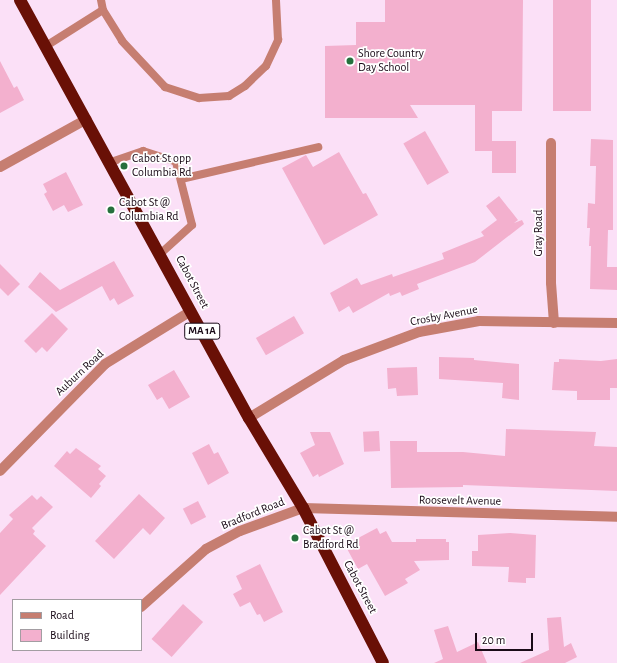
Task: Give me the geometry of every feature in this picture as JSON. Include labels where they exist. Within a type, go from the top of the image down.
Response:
[{"type":"highway","name":"Cabot Street","points":[[20,0],[111,162],[250,418],[303,508],[383,663]]},
{"type":"street","points":[[0,167],[87,119]]},
{"type":"street","name":"Gray Road","points":[[552,143],[551,283],[554,323]]},
{"type":"street","name":"Auburn Road","points":[[0,471],[105,364],[191,311]]},
{"type":"street","name":"Crosby Avenue","points":[[250,418],[344,360],[420,332],[479,321],[617,323]]},
{"type":"street","name":"Roosevelt Avenue","points":[[303,508],[617,517]]},
{"type":"street","name":"Bradford Road","points":[[142,606],[206,549],[240,531],[303,508]]},
{"type":"lane","points":[[101,0],[103,10],[122,41],[165,87],[199,98],[229,96],[245,86],[266,66],[278,40],[276,0]]},
{"type":"lane","points":[[46,46],[103,10]]},
{"type":"lane","points":[[180,179],[318,147]]},
{"type":"lane","points":[[111,162],[143,151],[176,162],[192,224],[160,254]]},
{"type":"building","points":[[385,0],[523,0],[522,111],[492,111],[492,141],[516,141],[516,173],[492,173],[492,151],[475,151],[475,105],[410,105],[418,118],[325,118],[325,46],[356,45],[356,22],[385,22]]},
{"type":"building","points":[[553,0],[591,0],[591,111],[553,111]]},
{"type":"building","points":[[0,61],[14,88],[17,86],[24,100],[0,113]]},
{"type":"building","points":[[425,131],[449,173],[427,185],[403,144]]},
{"type":"building","points":[[591,139],[613,140],[613,230],[608,230],[607,267],[617,267],[617,290],[590,289],[591,246],[589,246],[590,228],[587,228],[588,203],[595,204],[596,166],[590,166]]},
{"type":"building","points":[[339,152],[363,194],[366,193],[378,215],[324,245],[282,168],[306,155],[313,167]]},
{"type":"building","points":[[66,172],[83,205],[68,212],[64,205],[53,211],[44,194],[47,192],[43,184]]},
{"type":"building","points":[[499,196],[518,220],[514,223],[522,220],[524,224],[475,262],[417,284],[419,289],[402,296],[400,292],[390,296],[389,293],[353,313],[349,306],[339,312],[330,293],[357,278],[361,285],[392,274],[393,277],[444,259],[442,253],[484,236],[481,232],[497,220],[486,206]]},
{"type":"building","points":[[114,261],[134,296],[118,305],[114,298],[110,301],[102,286],[56,312],[28,287],[40,272],[60,290]]},
{"type":"building","points":[[0,264],[20,284],[8,296],[0,288]]},
{"type":"building","points":[[52,313],[68,329],[47,352],[42,347],[36,353],[24,341]]},
{"type":"building","points":[[294,316],[304,333],[266,355],[256,338]]},
{"type":"building","points":[[439,357],[474,358],[474,360],[519,364],[519,400],[502,398],[503,383],[439,379]]},
{"type":"building","points":[[559,359],[601,361],[617,359],[617,388],[610,388],[610,400],[577,400],[577,391],[552,390],[554,362],[559,362]]},
{"type":"building","points":[[417,367],[418,395],[397,396],[396,388],[388,389],[387,368]]},
{"type":"building","points":[[174,370],[190,397],[169,409],[162,397],[157,400],[148,385]]},
{"type":"building","points":[[506,429],[596,432],[594,446],[617,447],[617,491],[463,485],[463,487],[391,488],[390,441],[417,441],[417,452],[463,452],[505,456]]},
{"type":"building","points":[[379,431],[380,451],[364,452],[363,432]]},
{"type":"building","points":[[310,432],[330,432],[344,464],[319,477],[318,474],[313,477],[300,453],[315,445]]},
{"type":"building","points":[[209,444],[214,454],[218,452],[229,473],[208,485],[192,453]]},
{"type":"building","points":[[76,448],[101,466],[98,469],[106,476],[99,484],[101,486],[91,498],[54,466],[67,451],[70,454]]},
{"type":"building","points":[[139,494],[165,518],[150,535],[143,528],[114,559],[95,541]]},
{"type":"building","points":[[32,495],[37,500],[41,496],[53,507],[32,528],[35,531],[33,534],[46,546],[0,595],[0,533],[13,519],[9,515]]},
{"type":"building","points":[[198,501],[206,517],[191,525],[183,509]]},
{"type":"building","points":[[377,528],[380,534],[386,531],[392,542],[416,542],[416,539],[446,539],[446,542],[449,542],[449,560],[414,561],[420,570],[405,579],[408,583],[385,596],[367,564],[358,569],[345,545]]},
{"type":"building","points":[[510,533],[536,535],[535,578],[526,578],[526,583],[508,582],[509,567],[472,566],[472,551],[478,551],[478,535]]},
{"type":"building","points":[[260,564],[283,612],[264,622],[260,614],[257,615],[250,602],[240,607],[233,594],[242,589],[236,576]]},
{"type":"building","points":[[183,604],[203,622],[172,657],[152,639]]},
{"type":"building","points":[[561,617],[564,647],[571,643],[577,657],[565,663],[520,663],[549,650],[547,618]]},
{"type":"building","points":[[448,626],[457,652],[478,642],[487,663],[434,663],[443,659],[434,630]]},
{"type":"place","name":"Shore Country Day School","points":[[350,61]]},
{"type":"place","name":"Cabot St opp Columbia Rd","points":[[124,166]]},
{"type":"place","name":"Cabot St @ Columbia Rd","points":[[111,210]]},
{"type":"place","name":"Cabot St @ Bradford Rd","points":[[295,538]]}]
